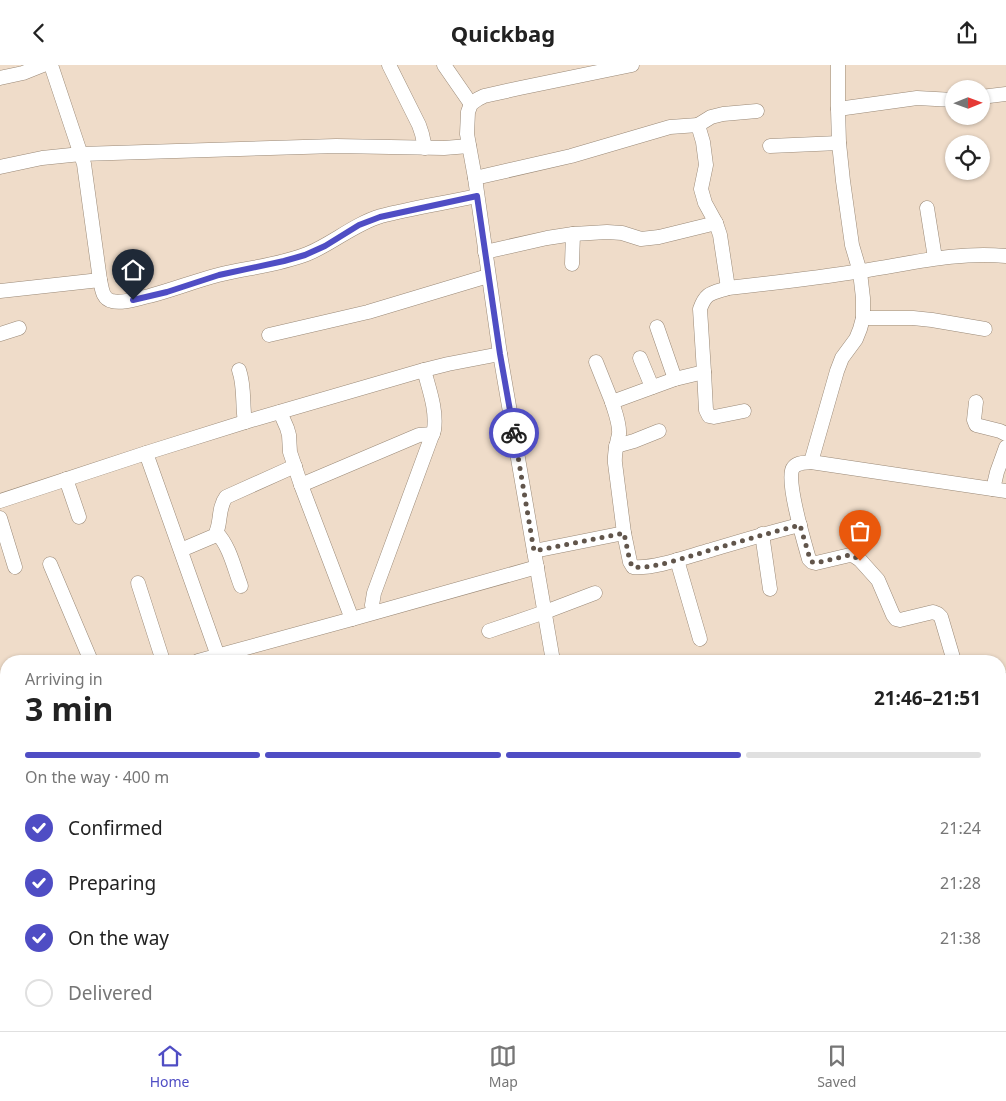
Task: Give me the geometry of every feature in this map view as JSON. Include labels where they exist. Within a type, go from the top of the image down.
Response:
[{"type":"street","points":[[0,78],[23,73],[44,65]]},
{"type":"street","points":[[51,65],[84,164],[100,279],[105,297],[110,301],[133,300],[167,292],[219,275],[305,255],[325,246],[359,225],[380,217],[477,196]]},
{"type":"street","points":[[389,65],[419,125],[424,148]]},
{"type":"street","points":[[444,65],[471,104]]},
{"type":"street","points":[[552,655],[500,354],[467,134],[468,112],[471,104],[484,96],[632,65]]},
{"type":"street","points":[[811,462],[837,371],[842,358],[856,339],[863,318],[864,298],[860,272],[852,245],[843,181],[838,109],[838,65]]},
{"type":"street","points":[[990,96],[1006,94]]},
{"type":"street","points":[[838,109],[917,98],[945,100]]},
{"type":"street","points":[[475,178],[571,156],[670,127],[698,125],[711,117],[723,114],[757,111]]},
{"type":"street","points":[[698,125],[703,142],[706,165],[701,189],[705,203],[720,235],[728,289]]},
{"type":"street","points":[[770,146],[840,143]]},
{"type":"street","points":[[0,167],[42,158],[81,154],[336,146],[424,148],[469,146]]},
{"type":"street","points":[[927,208],[935,258]]},
{"type":"street","points":[[485,252],[574,234],[607,232],[622,233],[641,239],[659,237],[716,223]]},
{"type":"street","points":[[572,264],[574,234]]},
{"type":"street","points":[[744,411],[714,417],[709,416],[706,410],[700,309],[703,299],[710,294],[728,289],[860,272],[935,258],[988,255],[1006,256]]},
{"type":"street","points":[[269,335],[368,312],[488,276]]},
{"type":"street","points":[[0,291],[100,279]]},
{"type":"street","points":[[863,318],[913,318],[985,329]]},
{"type":"street","points":[[0,334],[19,327]]},
{"type":"street","points":[[657,327],[675,379]]},
{"type":"street","points":[[0,501],[245,421],[424,370],[500,354]]},
{"type":"street","points":[[640,358],[652,387]]},
{"type":"street","points":[[596,362],[612,402],[619,426],[615,463],[624,533],[630,562],[633,567],[640,568],[677,560],[762,534],[800,525]]},
{"type":"street","points":[[239,370],[244,389],[245,421]]},
{"type":"street","points":[[375,612],[372,605],[374,593],[433,434],[435,422],[424,370]]},
{"type":"street","points":[[612,402],[675,379],[704,372]]},
{"type":"street","points":[[976,402],[974,420],[976,425],[1006,434]]},
{"type":"street","points":[[280,412],[287,428],[290,451],[301,485],[352,619]]},
{"type":"street","points":[[616,446],[659,431]]},
{"type":"street","points":[[301,485],[419,435],[433,434]]},
{"type":"street","points":[[952,655],[941,617],[933,612],[900,620],[896,619],[878,580],[854,556],[850,555],[816,563],[812,562],[800,525],[790,474],[792,468],[798,463],[811,462],[999,490],[997,472],[1006,447]]},
{"type":"street","points":[[146,453],[218,655]]},
{"type":"street","points":[[181,551],[217,533],[221,508],[226,497],[295,466]]},
{"type":"street","points":[[66,479],[80,517]]},
{"type":"street","points":[[0,518],[15,567]]},
{"type":"street","points":[[217,533],[227,547],[241,586]]},
{"type":"street","points":[[534,551],[624,533]]},
{"type":"street","points":[[762,534],[770,589]]},
{"type":"street","points":[[677,560],[700,639]]},
{"type":"street","points":[[50,564],[88,655]]},
{"type":"street","points":[[222,655],[537,567]]},
{"type":"street","points":[[138,583],[161,655]]},
{"type":"street","points":[[489,631],[595,593]]},
{"type":"way so far","points":[[514,433],[534,551],[624,533],[630,562],[633,567],[640,568],[677,560],[762,534],[800,525],[812,562],[816,563],[850,555],[860,561]]},
{"type":"route","points":[[133,300],[167,292],[219,275],[305,255],[325,246],[359,225],[380,217],[477,196],[500,354],[514,433]]}]
